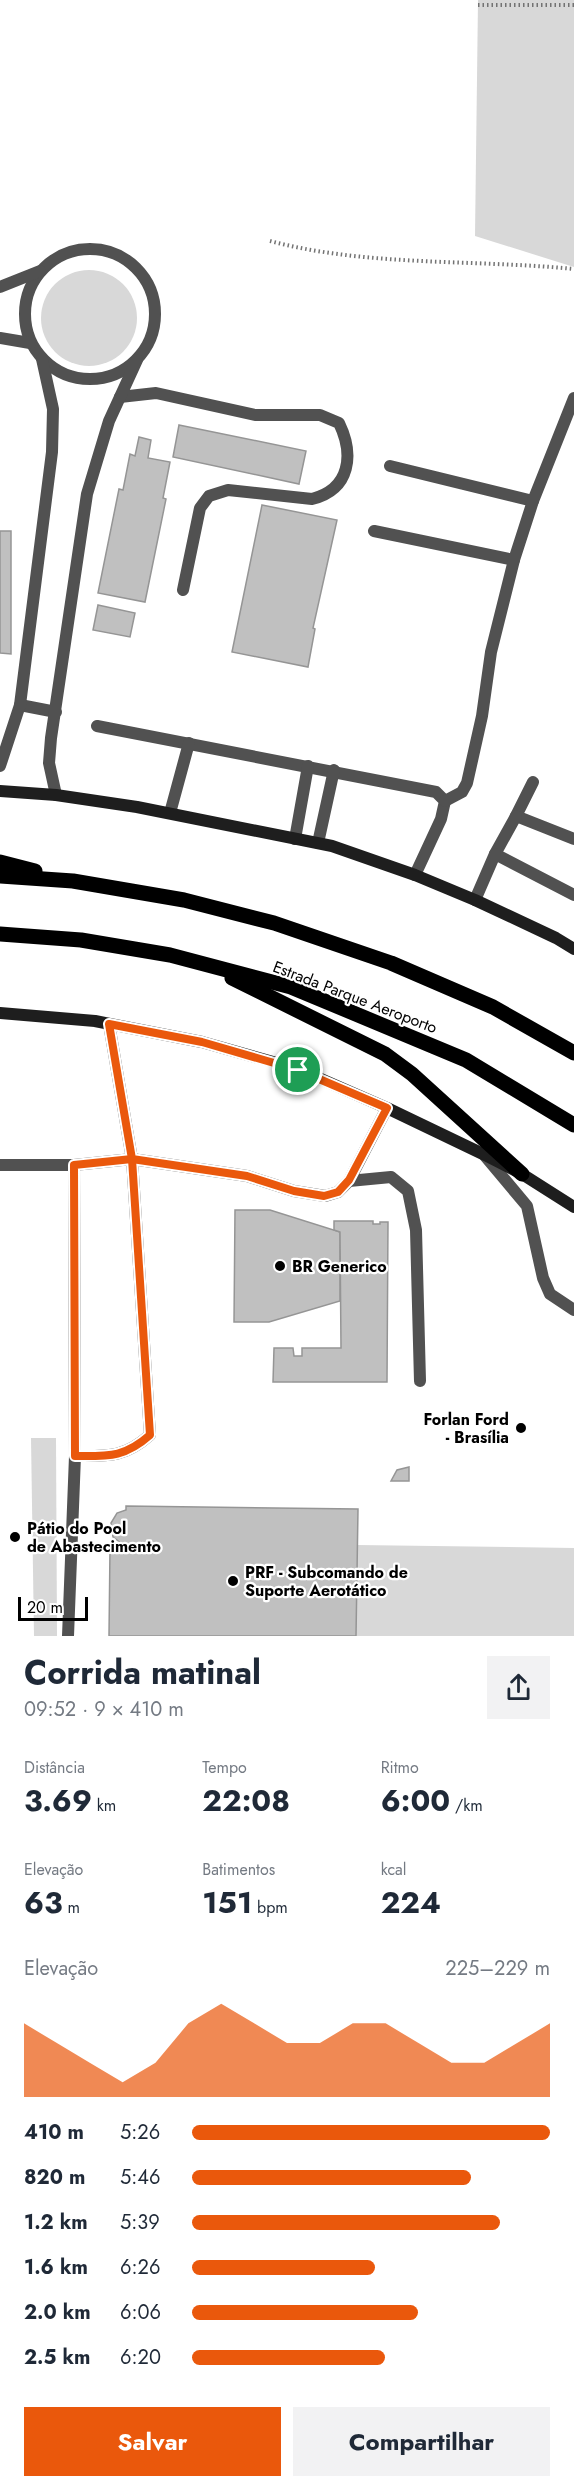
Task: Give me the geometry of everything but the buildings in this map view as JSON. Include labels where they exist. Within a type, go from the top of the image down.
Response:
[{"type":"main road","points":[[0,862],[73,881],[184,900],[274,923],[391,963],[493,1007],[574,1053]]},
{"type":"main road","points":[[0,876],[73,881]]},
{"type":"main road","name":"Estrada Parque Aeroporto","points":[[0,934],[81,940],[196,962],[291,987],[466,1060],[574,1125]]},
{"type":"main road","points":[[196,962],[385,1054],[419,1080],[522,1174]]},
{"type":"street","points":[[0,286],[40,271],[58,256],[80,248],[104,249],[125,258],[142,274],[153,295],[155,306],[156,318],[150,340],[137,360],[109,421],[87,494],[49,763],[56,795]]},
{"type":"street","points":[[40,271],[27,293],[24,318],[30,343],[42,359],[63,374],[89,379],[115,375],[137,360]]},
{"type":"street","points":[[0,338],[30,343]]},
{"type":"street","points":[[0,766],[20,705],[52,452],[53,409],[42,359]]},
{"type":"street","points":[[120,397],[156,393],[255,415],[320,415],[339,423],[347,439],[349,458],[342,478],[323,496],[312,499],[228,490],[209,496],[200,508],[183,590]]},
{"type":"street","points":[[415,875],[441,819],[445,801],[462,792],[467,783],[482,716],[491,652],[514,560],[533,501],[574,398]]},
{"type":"street","points":[[390,466],[533,501]]},
{"type":"street","points":[[374,531],[514,560]]},
{"type":"street","points":[[20,705],[56,712]]},
{"type":"street","points":[[97,726],[334,770],[436,792],[445,801]]},
{"type":"street","points":[[170,813],[189,743]]},
{"type":"street","points":[[295,839],[308,766]]},
{"type":"street","points":[[318,843],[334,770]]},
{"type":"street","points":[[475,900],[495,854],[533,783]]},
{"type":"street","points":[[0,791],[56,795],[170,813],[318,843],[415,875],[475,900],[556,938],[574,949]]},
{"type":"street","points":[[516,816],[574,839]]},
{"type":"street","points":[[495,854],[574,896]]},
{"type":"street","points":[[0,1013],[109,1024],[202,1042],[298,1070],[387,1108],[485,1155],[522,1174],[574,1207]]},
{"type":"street","points":[[75,1456],[116,1456],[136,1448],[150,1435],[132,1159],[109,1024]]},
{"type":"street","points":[[0,1165],[74,1165],[132,1159],[247,1176],[294,1191],[324,1196],[338,1192],[349,1180],[387,1108]]},
{"type":"street","points":[[485,1155],[527,1206],[543,1278],[550,1294],[574,1310]]},
{"type":"street","points":[[68,1636],[75,1456],[74,1165]]},
{"type":"street","points":[[349,1180],[391,1177],[408,1191],[416,1230],[420,1381]]},
{"type":"path","points":[[478,5],[574,5]]},
{"type":"path","points":[[270,240],[298,248],[396,260],[534,265],[574,269]]},
{"type":"shaded area","points":[[478,0],[574,0],[574,267],[475,236]]},
{"type":"shaded area","points":[[89,270],[108,273],[123,284],[134,299],[137,318],[134,337],[123,352],[108,363],[89,366],[70,363],[55,352],[44,337],[41,318],[44,299],[55,284],[70,273]]},
{"type":"shaded area","points":[[31,1438],[56,1438],[57,1636],[34,1636]]},
{"type":"shaded area","points":[[357,1545],[574,1548],[574,1636],[354,1636]]},
{"type":"place","name":"BR Generico","points":[[280,1266]]},
{"type":"place","name":"Forlan Ford - Brasília","points":[[521,1428]]},
{"type":"place","name":"Pátio do Pool de Abastecimento","points":[[15,1537]]},
{"type":"place","name":"PRF - Subcomando de Suporte Aerotático","points":[[233,1581]]},
{"type":"route","points":[[298,1070],[202,1042],[109,1024],[132,1159],[74,1165],[75,1456],[116,1456],[136,1448],[150,1435],[132,1159],[247,1176],[294,1191],[324,1196],[338,1192],[349,1180],[387,1108],[298,1070]]}]
